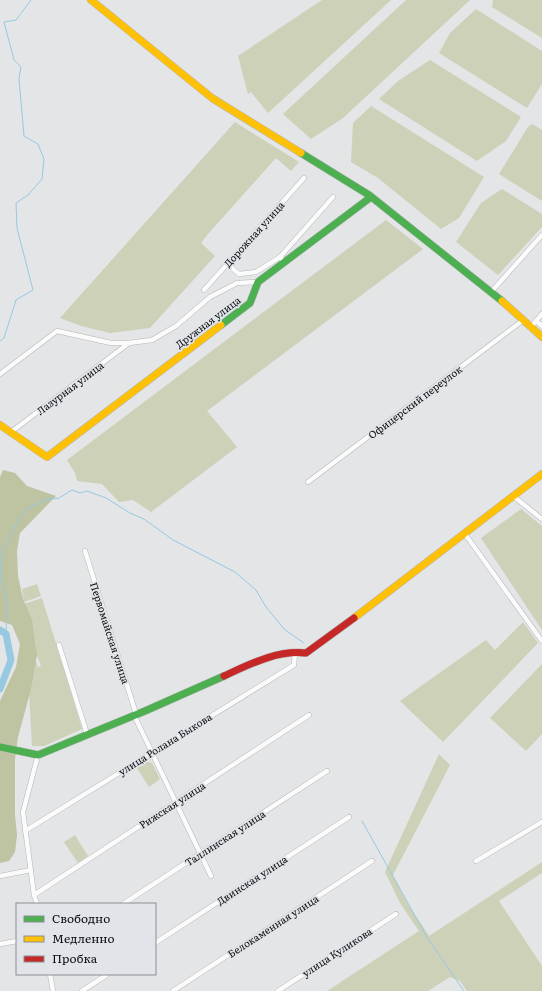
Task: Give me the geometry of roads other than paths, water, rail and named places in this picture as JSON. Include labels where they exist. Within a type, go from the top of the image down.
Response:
[{"type":"street","points":[[91,0],[212,98],[371,197],[490,292],[542,337]]},
{"type":"street","name":"Дорожная улица","points":[[204,290],[304,178]]},
{"type":"street","points":[[0,374],[57,330],[111,342],[129,343],[152,340],[176,326],[210,297],[237,283],[258,282],[282,260],[371,197]]},
{"type":"street","points":[[227,264],[239,274],[256,272],[282,260],[333,198]]},
{"type":"street","points":[[490,292],[542,235]]},
{"type":"street","name":"Дружная улица","points":[[0,425],[47,456],[250,303],[258,282]]},
{"type":"street","points":[[530,328],[542,314]]},
{"type":"street","name":"Офицерский переулок","points":[[308,482],[522,321]]},
{"type":"street","points":[[536,321],[542,326]]},
{"type":"street","name":"Лазурная улица","points":[[11,432],[129,343]]},
{"type":"street","points":[[0,747],[38,755],[265,658],[295,652],[306,653],[355,618],[542,474]]},
{"type":"street","points":[[513,496],[542,519]]},
{"type":"street","points":[[465,534],[542,642]]},
{"type":"street","name":"Первомайская улица","points":[[85,551],[135,714],[175,803],[211,876]]},
{"type":"street","points":[[59,645],[86,734]]},
{"type":"street","name":"улица Ролана Быкова","points":[[25,831],[294,665],[295,652]]},
{"type":"street","name":"Рижская улица","points":[[34,895],[309,715]]},
{"type":"street","points":[[37,903],[34,895],[23,812],[38,755]]},
{"type":"street","name":"Таллинская улица","points":[[125,903],[327,771]]},
{"type":"street","name":"Двинская улица","points":[[156,942],[349,817]]},
{"type":"street","points":[[476,861],[542,822]]},
{"type":"street","name":"Белокаменная улица","points":[[173,991],[372,861]]},
{"type":"street","points":[[0,876],[31,870]]},
{"type":"street","name":"улица Куликова","points":[[278,991],[396,914]]},
{"type":"street","points":[[0,944],[16,941]]},
{"type":"street","points":[[50,975],[53,991]]},
{"type":"street","points":[[82,991],[106,975]]},
{"type":"waterway","points":[[0,341],[4,338],[16,300],[33,290],[17,228],[16,203],[28,195],[42,179],[44,159],[38,144],[24,136],[19,79],[21,67],[14,60],[4,22],[16,20],[31,0]]},
{"type":"waterway","points":[[6,634],[7,602],[1,578],[2,551],[20,517],[27,509],[45,500],[59,498],[72,490],[80,493],[87,491],[106,498],[130,513],[144,519],[173,540],[235,572],[256,590],[266,607],[285,630],[304,643]]},
{"type":"waterway","points":[[0,630],[6,634],[11,660],[0,689]]},
{"type":"waterway","points":[[362,821],[428,939],[464,991]]}]
